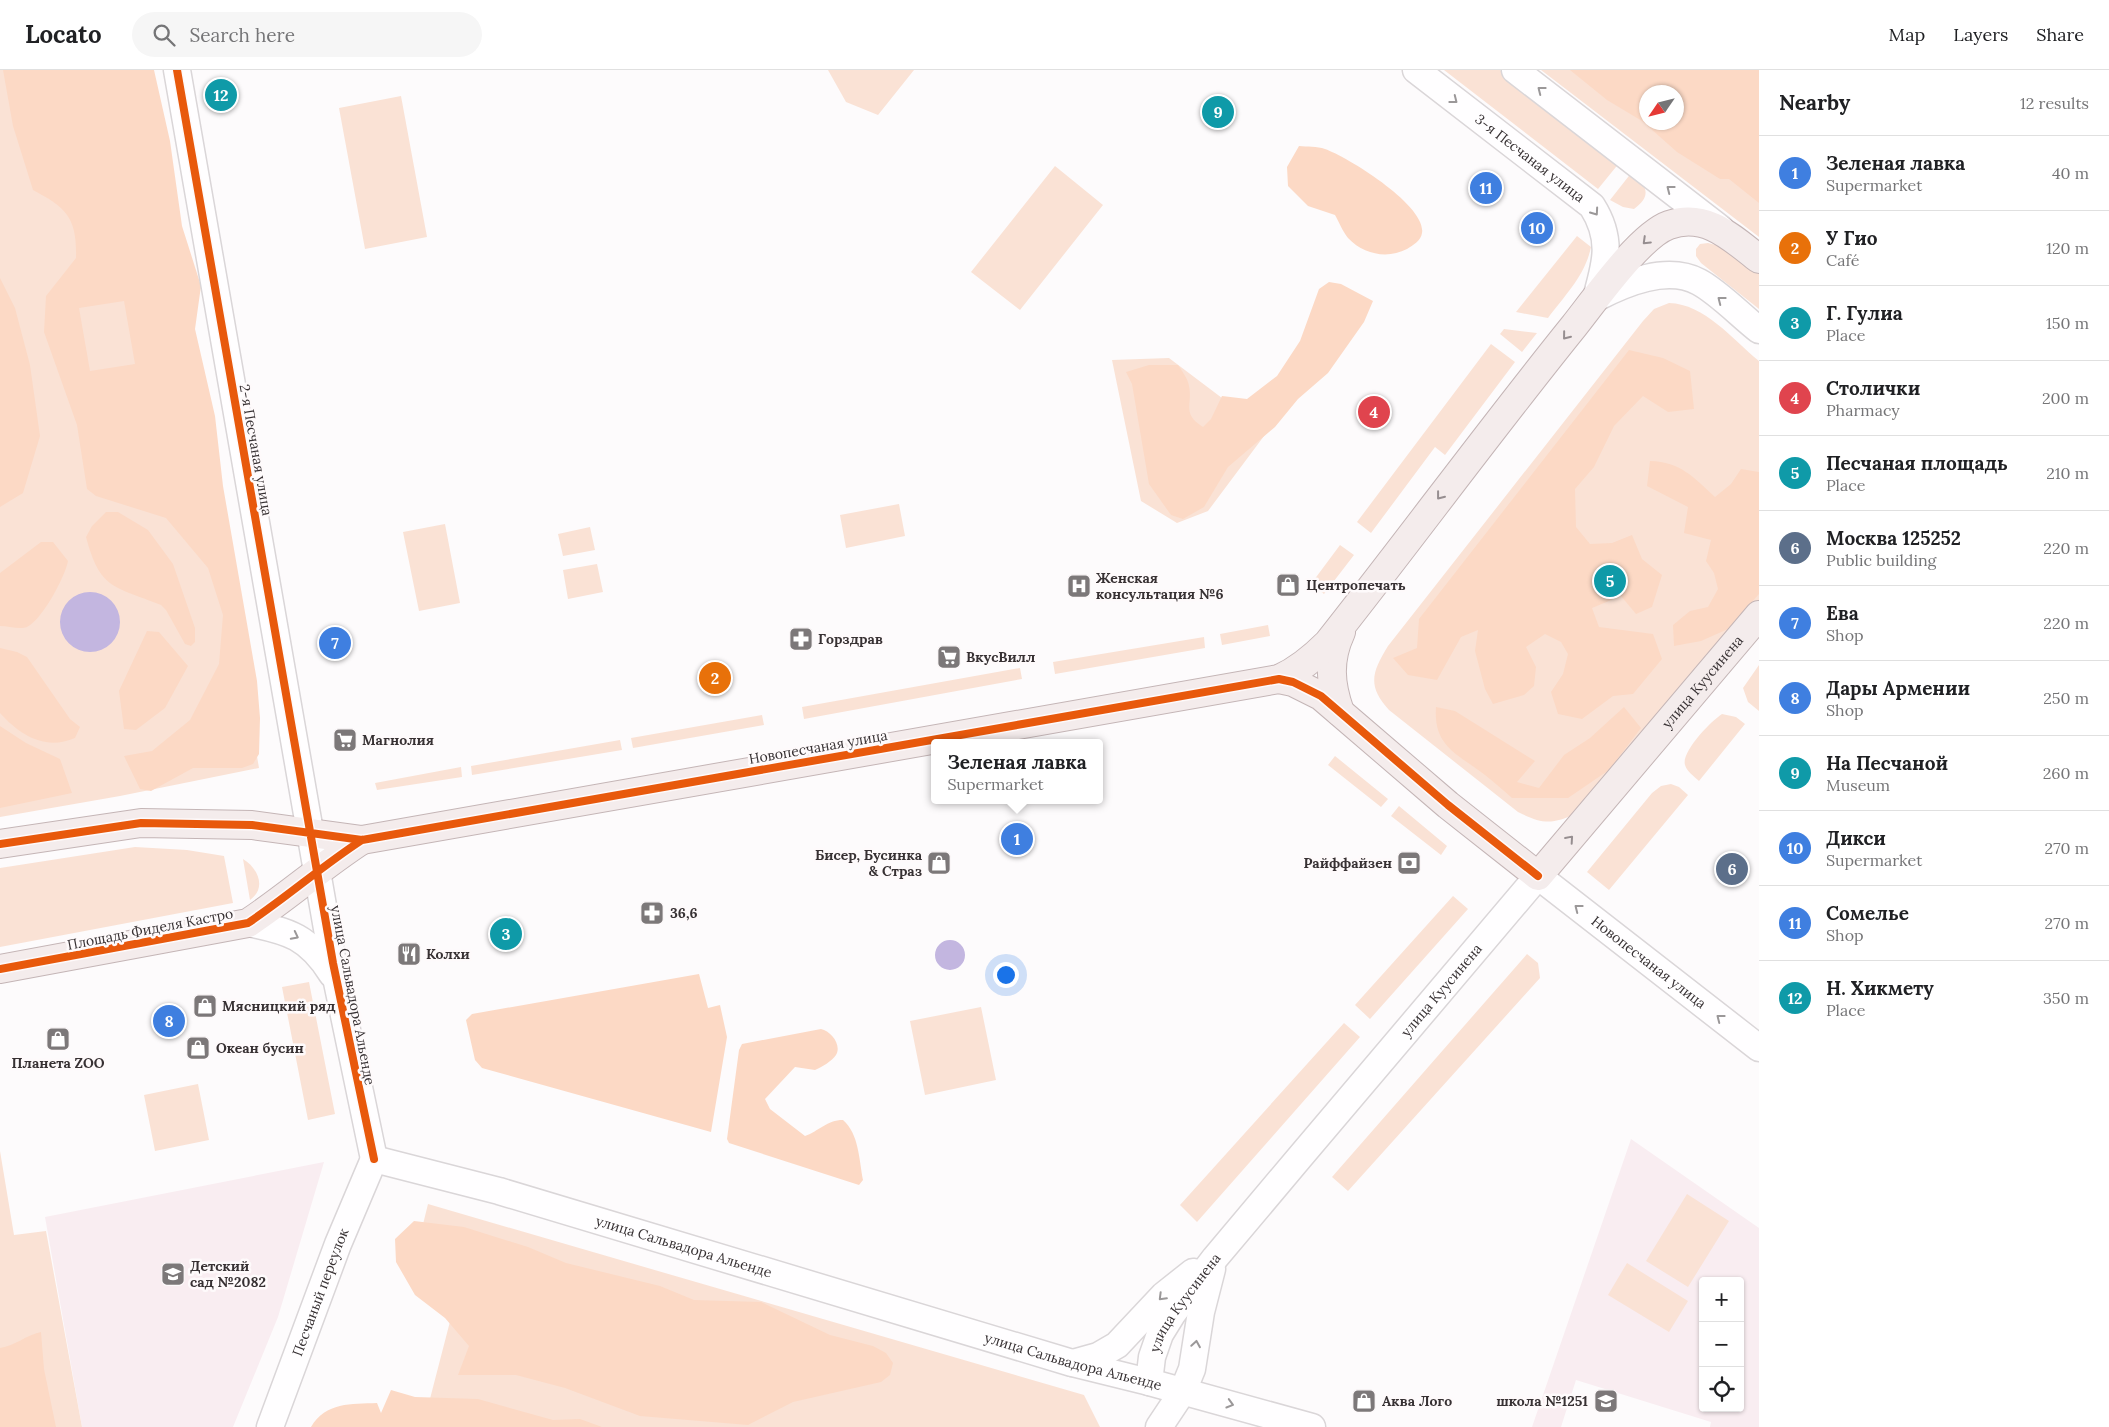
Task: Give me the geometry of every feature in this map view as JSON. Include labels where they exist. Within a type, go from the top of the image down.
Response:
[{"type":"main road","points":[[1279,679],[1293,673],[1312,659],[1348,618],[1596,298],[1652,235],[1666,226],[1681,222],[1702,222],[1722,230],[1759,259]]},
{"type":"main road","name":"улица Куусинена","points":[[1538,876],[1759,615]]},
{"type":"main road","points":[[1340,712],[1333,692],[1330,672],[1335,646],[1348,618]]},
{"type":"main road","name":"Новопесчаная улица","points":[[937,739],[1279,679]]},
{"type":"main road","points":[[1279,679],[1307,688],[1340,712],[1448,805],[1538,876]]},
{"type":"main road","name":"Новопесчаная улица","points":[[310,834],[362,840],[931,740]]},
{"type":"main road","points":[[0,844],[141,822],[252,825],[310,834]]},
{"type":"main road","name":"Новопесчаная улица","points":[[317,870],[362,840]]},
{"type":"main road","name":"Площадь Фиделя Кастро","points":[[0,969],[248,923],[317,870]]},
{"type":"street","name":"2-я Песчаная улица","points":[[177,70],[310,834]]},
{"type":"street","name":"3-я Песчаная улица","points":[[1416,70],[1592,206],[1603,226],[1606,245],[1603,274],[1596,298]]},
{"type":"street","points":[[1515,70],[1722,230]]},
{"type":"street","points":[[1596,298],[1632,282],[1660,276],[1677,276],[1698,282],[1759,330]]},
{"type":"street","name":"улица Сальвадора Альенде","points":[[310,834],[336,981],[374,1160],[499,1191],[1072,1363],[1183,1391],[1312,1427]]},
{"type":"street","name":"Новопесчаная улица","points":[[1538,876],[1759,1048]]},
{"type":"street","name":"улица Куусинена","points":[[1149,1382],[1152,1357],[1160,1334],[1173,1313],[1215,1258],[1538,876]]},
{"type":"street","points":[[248,923],[281,930],[309,944],[323,960],[336,981]]},
{"type":"street","name":"Песчаный переулок","points":[[270,1427],[338,1244],[374,1160]]},
{"type":"street","points":[[1072,1363],[1098,1356],[1117,1345],[1164,1294],[1215,1258]]},
{"type":"street","points":[[1159,1427],[1183,1391],[1192,1370],[1201,1312],[1215,1258]]},
{"type":"shaded area","points":[[0,70],[140,70],[259,768],[120,796],[0,817]]},
{"type":"shaded area","points":[[3,70],[154,70],[170,141],[182,226],[201,286],[195,329],[215,416],[223,486],[257,681],[260,718],[259,754],[253,764],[242,768],[193,768],[151,791],[140,789],[124,756],[152,751],[190,720],[219,664],[223,615],[208,568],[166,518],[96,496],[87,489],[77,425],[44,332],[46,296],[76,258],[74,233],[68,216],[62,209],[45,196],[33,190],[13,126]],"holes":[[[124,301],[135,364],[90,371],[79,308]]]},
{"type":"shaded area","points":[[828,70],[914,70],[878,115],[846,102]]},
{"type":"shaded area","points":[[1444,70],[1500,70],[1620,162],[1598,189]]},
{"type":"shaded area","points":[[1541,70],[1759,70],[1759,237]]},
{"type":"shaded area","points":[[1570,70],[1759,70],[1759,203],[1729,179],[1720,179],[1677,152],[1652,130],[1684,130],[1684,85],[1639,85],[1639,119],[1607,100]]},
{"type":"shaded area","points":[[401,96],[427,237],[365,249],[339,108]]},
{"type":"shaded area","points":[[1299,146],[1322,148],[1336,154],[1384,184],[1400,197],[1420,222],[1422,233],[1418,241],[1407,249],[1392,254],[1376,254],[1354,244],[1346,236],[1335,215],[1308,206],[1288,186],[1287,167]]},
{"type":"shaded area","points":[[1055,166],[1103,205],[1020,310],[971,272]]},
{"type":"shaded area","points":[[1632,172],[1641,181],[1645,190],[1644,199],[1634,209],[1623,207],[1610,200]]},
{"type":"shaded area","points":[[1577,236],[1591,247],[1588,257],[1574,285],[1548,318],[1516,312]]},
{"type":"shaded area","points":[[1708,243],[1727,248],[1759,273],[1759,309],[1701,263],[1696,256],[1696,249],[1700,244]]},
{"type":"shaded area","points":[[0,278],[15,308],[30,365],[40,436],[23,493],[0,507]]},
{"type":"shaded area","points":[[1329,282],[1341,284],[1373,301],[1364,322],[1328,373],[1298,399],[1275,427],[1228,467],[1204,507],[1183,519],[1171,515],[1149,484],[1132,384],[1126,372],[1149,365],[1178,365],[1188,383],[1190,413],[1196,422],[1203,427],[1211,419],[1222,396],[1247,399],[1277,376],[1300,341],[1319,289]]},
{"type":"shaded area","points":[[1669,303],[1694,309],[1706,316],[1759,361],[1759,605],[1577,813],[1561,820],[1541,821],[1518,812],[1389,710],[1377,694],[1374,679],[1375,671],[1388,646],[1643,321],[1654,309]]},
{"type":"shaded area","points":[[1504,329],[1537,333],[1522,352],[1500,334]]},
{"type":"shaded area","points":[[1491,344],[1515,362],[1445,455],[1435,447],[1371,533],[1357,522]]},
{"type":"shaded area","points":[[1629,350],[1663,358],[1690,371],[1694,409],[1668,412],[1643,396],[1614,426],[1594,467],[1575,489],[1576,527],[1590,544],[1612,543],[1632,535],[1642,559],[1662,575],[1652,607],[1636,614],[1621,596],[1592,608],[1599,627],[1653,634],[1662,659],[1633,694],[1613,696],[1582,719],[1558,714],[1551,692],[1563,674],[1568,654],[1561,642],[1545,634],[1526,647],[1536,667],[1534,686],[1524,695],[1493,704],[1485,689],[1475,651],[1478,630],[1461,637],[1437,680],[1408,675],[1393,658],[1417,648],[1419,619]]},
{"type":"shaded area","points":[[1169,358],[1267,432],[1208,511],[1177,523],[1141,501],[1112,360]]},
{"type":"shaded area","points":[[1650,461],[1670,464],[1686,472],[1715,497],[1731,484],[1741,469],[1759,472],[1759,594],[1728,629],[1701,641],[1674,646],[1673,625],[1690,611],[1708,607],[1718,589],[1714,573],[1706,561],[1711,540],[1684,533],[1688,507],[1647,486]]},
{"type":"shaded area","points":[[899,504],[905,536],[846,548],[840,515]]},
{"type":"shaded area","points":[[106,512],[118,512],[148,530],[173,564],[195,628],[195,642],[191,646],[185,644],[166,610],[161,605],[120,589],[103,577],[91,554],[86,537],[92,526]]},
{"type":"shaded area","points":[[445,524],[460,603],[419,611],[403,532]]},
{"type":"shaded area","points":[[590,527],[595,550],[563,556],[558,534]]},
{"type":"shaded area","points":[[41,542],[53,542],[68,561],[58,587],[46,607],[33,623],[24,628],[0,626],[0,573]]},
{"type":"shaded area","points":[[1340,545],[1354,555],[1324,594],[1311,584]]},
{"type":"shaded area","points":[[597,564],[603,592],[568,599],[563,570]]},
{"type":"shaded area","points":[[90,592],[107,597],[115,605],[120,622],[115,639],[107,647],[90,652],[73,647],[65,639],[60,622],[65,605],[73,597]]},
{"type":"shaded area","points":[[1268,625],[1270,636],[1222,645],[1220,634]]},
{"type":"shaded area","points":[[147,631],[159,632],[188,666],[165,708],[136,730],[124,729],[119,691]]},
{"type":"shaded area","points":[[1204,637],[1205,648],[1055,674],[1053,662]]},
{"type":"shaded area","points":[[0,648],[17,652],[27,657],[70,719],[80,727],[75,738],[53,743],[34,739],[16,728],[0,713]]},
{"type":"shaded area","points":[[1759,665],[1759,711],[1748,702],[1743,688]]},
{"type":"shaded area","points":[[1020,668],[1022,679],[804,719],[802,707]]},
{"type":"shaded area","points":[[1436,707],[1455,711],[1535,761],[1517,782],[1539,788],[1564,755],[1590,738],[1624,707],[1641,728],[1609,770],[1568,798],[1512,798],[1457,755],[1443,741],[1436,721]]},
{"type":"shaded area","points":[[1722,714],[1736,717],[1745,724],[1699,781],[1687,770],[1685,759],[1698,737]]},
{"type":"shaded area","points":[[762,715],[764,725],[633,748],[631,738]]},
{"type":"shaded area","points":[[0,726],[26,743],[60,759],[72,793],[0,808]]},
{"type":"shaded area","points":[[620,740],[622,750],[472,775],[471,766]]},
{"type":"shaded area","points":[[1335,756],[1388,799],[1381,807],[1328,765]]},
{"type":"shaded area","points":[[461,767],[462,777],[377,790],[375,783]]},
{"type":"shaded area","points":[[1671,784],[1679,787],[1688,795],[1609,890],[1587,872],[1652,793],[1661,786]]},
{"type":"shaded area","points":[[1399,806],[1447,846],[1441,855],[1391,816]]},
{"type":"shaded area","points":[[135,847],[187,850],[224,856],[233,903],[0,947],[0,868]]},
{"type":"shaded area","points":[[243,859],[253,868],[258,878],[258,890],[250,900]]},
{"type":"shaded area","points":[[1453,896],[1468,909],[1370,1019],[1355,1005]]},
{"type":"shaded area","points":[[950,940],[961,944],[965,955],[961,966],[950,970],[939,966],[935,955],[939,944]]},
{"type":"shaded area","points":[[1527,954],[1538,963],[1540,978],[1348,1191],[1332,1177]]},
{"type":"shaded area","points":[[699,974],[708,1008],[720,1005],[727,1037],[711,1132],[482,1068],[475,1060],[466,1020],[472,1014]]},
{"type":"shaded area","points":[[309,982],[335,1114],[308,1120],[282,987]]},
{"type":"shaded area","points":[[981,1007],[996,1080],[925,1095],[910,1021]]},
{"type":"shaded area","points":[[1344,1023],[1360,1037],[1197,1222],[1180,1205]]},
{"type":"shaded area","points":[[821,1029],[832,1035],[837,1043],[836,1055],[827,1064],[815,1070],[795,1067],[765,1099],[770,1109],[805,1136],[837,1120],[843,1120],[852,1132],[858,1147],[863,1180],[859,1185],[729,1143],[727,1139],[739,1050],[742,1044]]},
{"type":"shaded area","points":[[198,1084],[209,1140],[155,1151],[144,1095]]},
{"type":"shaded area","points":[[1631,1139],[1759,1228],[1759,1427],[1710,1427],[1711,1422],[1576,1380],[1561,1427],[1532,1427]]},
{"type":"shaded area","points":[[0,1151],[14,1235],[46,1231],[82,1427],[0,1427]]},
{"type":"shaded area","name":"Детский сад №2082","points":[[324,1162],[278,1317],[233,1427],[82,1427],[45,1217]]},
{"type":"shaded area","points":[[1687,1194],[1729,1221],[1688,1287],[1646,1261]]},
{"type":"shaded area","points":[[428,1204],[1084,1395],[1100,1427],[438,1427],[424,1422],[454,1306],[411,1273]]},
{"type":"shaded area","points":[[414,1221],[464,1227],[528,1247],[566,1263],[660,1286],[694,1300],[761,1302],[830,1335],[873,1346],[886,1353],[893,1363],[890,1375],[881,1382],[793,1402],[748,1425],[640,1416],[565,1388],[516,1375],[458,1375],[469,1346],[445,1318],[415,1295],[396,1262],[395,1239]]},
{"type":"shaded area","points":[[1627,1263],[1688,1301],[1669,1332],[1608,1295]]},
{"type":"shaded area","points":[[41,1332],[44,1369],[56,1427],[0,1427],[0,1348]]},
{"type":"shaded area","points":[[391,1390],[415,1397],[478,1399],[553,1420],[580,1419],[602,1427],[311,1427],[324,1413],[349,1404],[377,1403],[381,1413]]},
{"type":"cycle path","points":[[177,70],[333,963],[374,1159]]},
{"type":"cycle path","points":[[937,739],[1279,679],[1293,682],[1321,696],[1448,805],[1538,876]]},
{"type":"cycle path","points":[[0,844],[141,823],[252,825],[362,840],[931,740]]},
{"type":"cycle path","points":[[0,969],[248,923],[362,840]]},
{"type":"place","name":"Н. Хикмету","points":[[221,95]]},
{"type":"place","name":"На Песчаной","points":[[1218,112]]},
{"type":"place","name":"Сомелье","points":[[1486,188]]},
{"type":"place","name":"Дикси","points":[[1537,228]]},
{"type":"place","name":"Столички","points":[[1374,412]]},
{"type":"place","name":"Песчаная площадь","points":[[1610,581]]},
{"type":"place","name":"Центропечать","points":[[1288,585]]},
{"type":"place","name":"Женская консультация №6","points":[[1079,586]]},
{"type":"place","name":"Горздрав","points":[[801,639]]},
{"type":"place","name":"Ева","points":[[335,643]]},
{"type":"place","name":"ВкусВилл","points":[[949,657]]},
{"type":"place","name":"У Гио","points":[[715,678]]},
{"type":"place","name":"Магнолия","points":[[345,740]]},
{"type":"place","name":"Зеленая лавка","points":[[1017,839]]},
{"type":"place","name":"Бисер, Бусинка & Страз","points":[[939,863]]},
{"type":"place","name":"Райффайзен","points":[[1409,863]]},
{"type":"place","name":"Москва 125252","points":[[1732,869]]},
{"type":"place","name":"36,6","points":[[652,913]]},
{"type":"place","name":"Г. Гулиа","points":[[506,934]]},
{"type":"place","name":"Колхи","points":[[409,954]]},
{"type":"place","name":"Мясницкий ряд","points":[[205,1006]]},
{"type":"place","name":"Дары Армении","points":[[169,1021]]},
{"type":"place","name":"Планета ZOO","points":[[58,1039]]},
{"type":"place","name":"Океан бусин","points":[[198,1048]]},
{"type":"place","name":"Детский сад №2082","points":[[173,1274]]},
{"type":"place","name":"Аква Лого","points":[[1364,1401]]},
{"type":"place","name":"школа №1251","points":[[1606,1401]]}]
